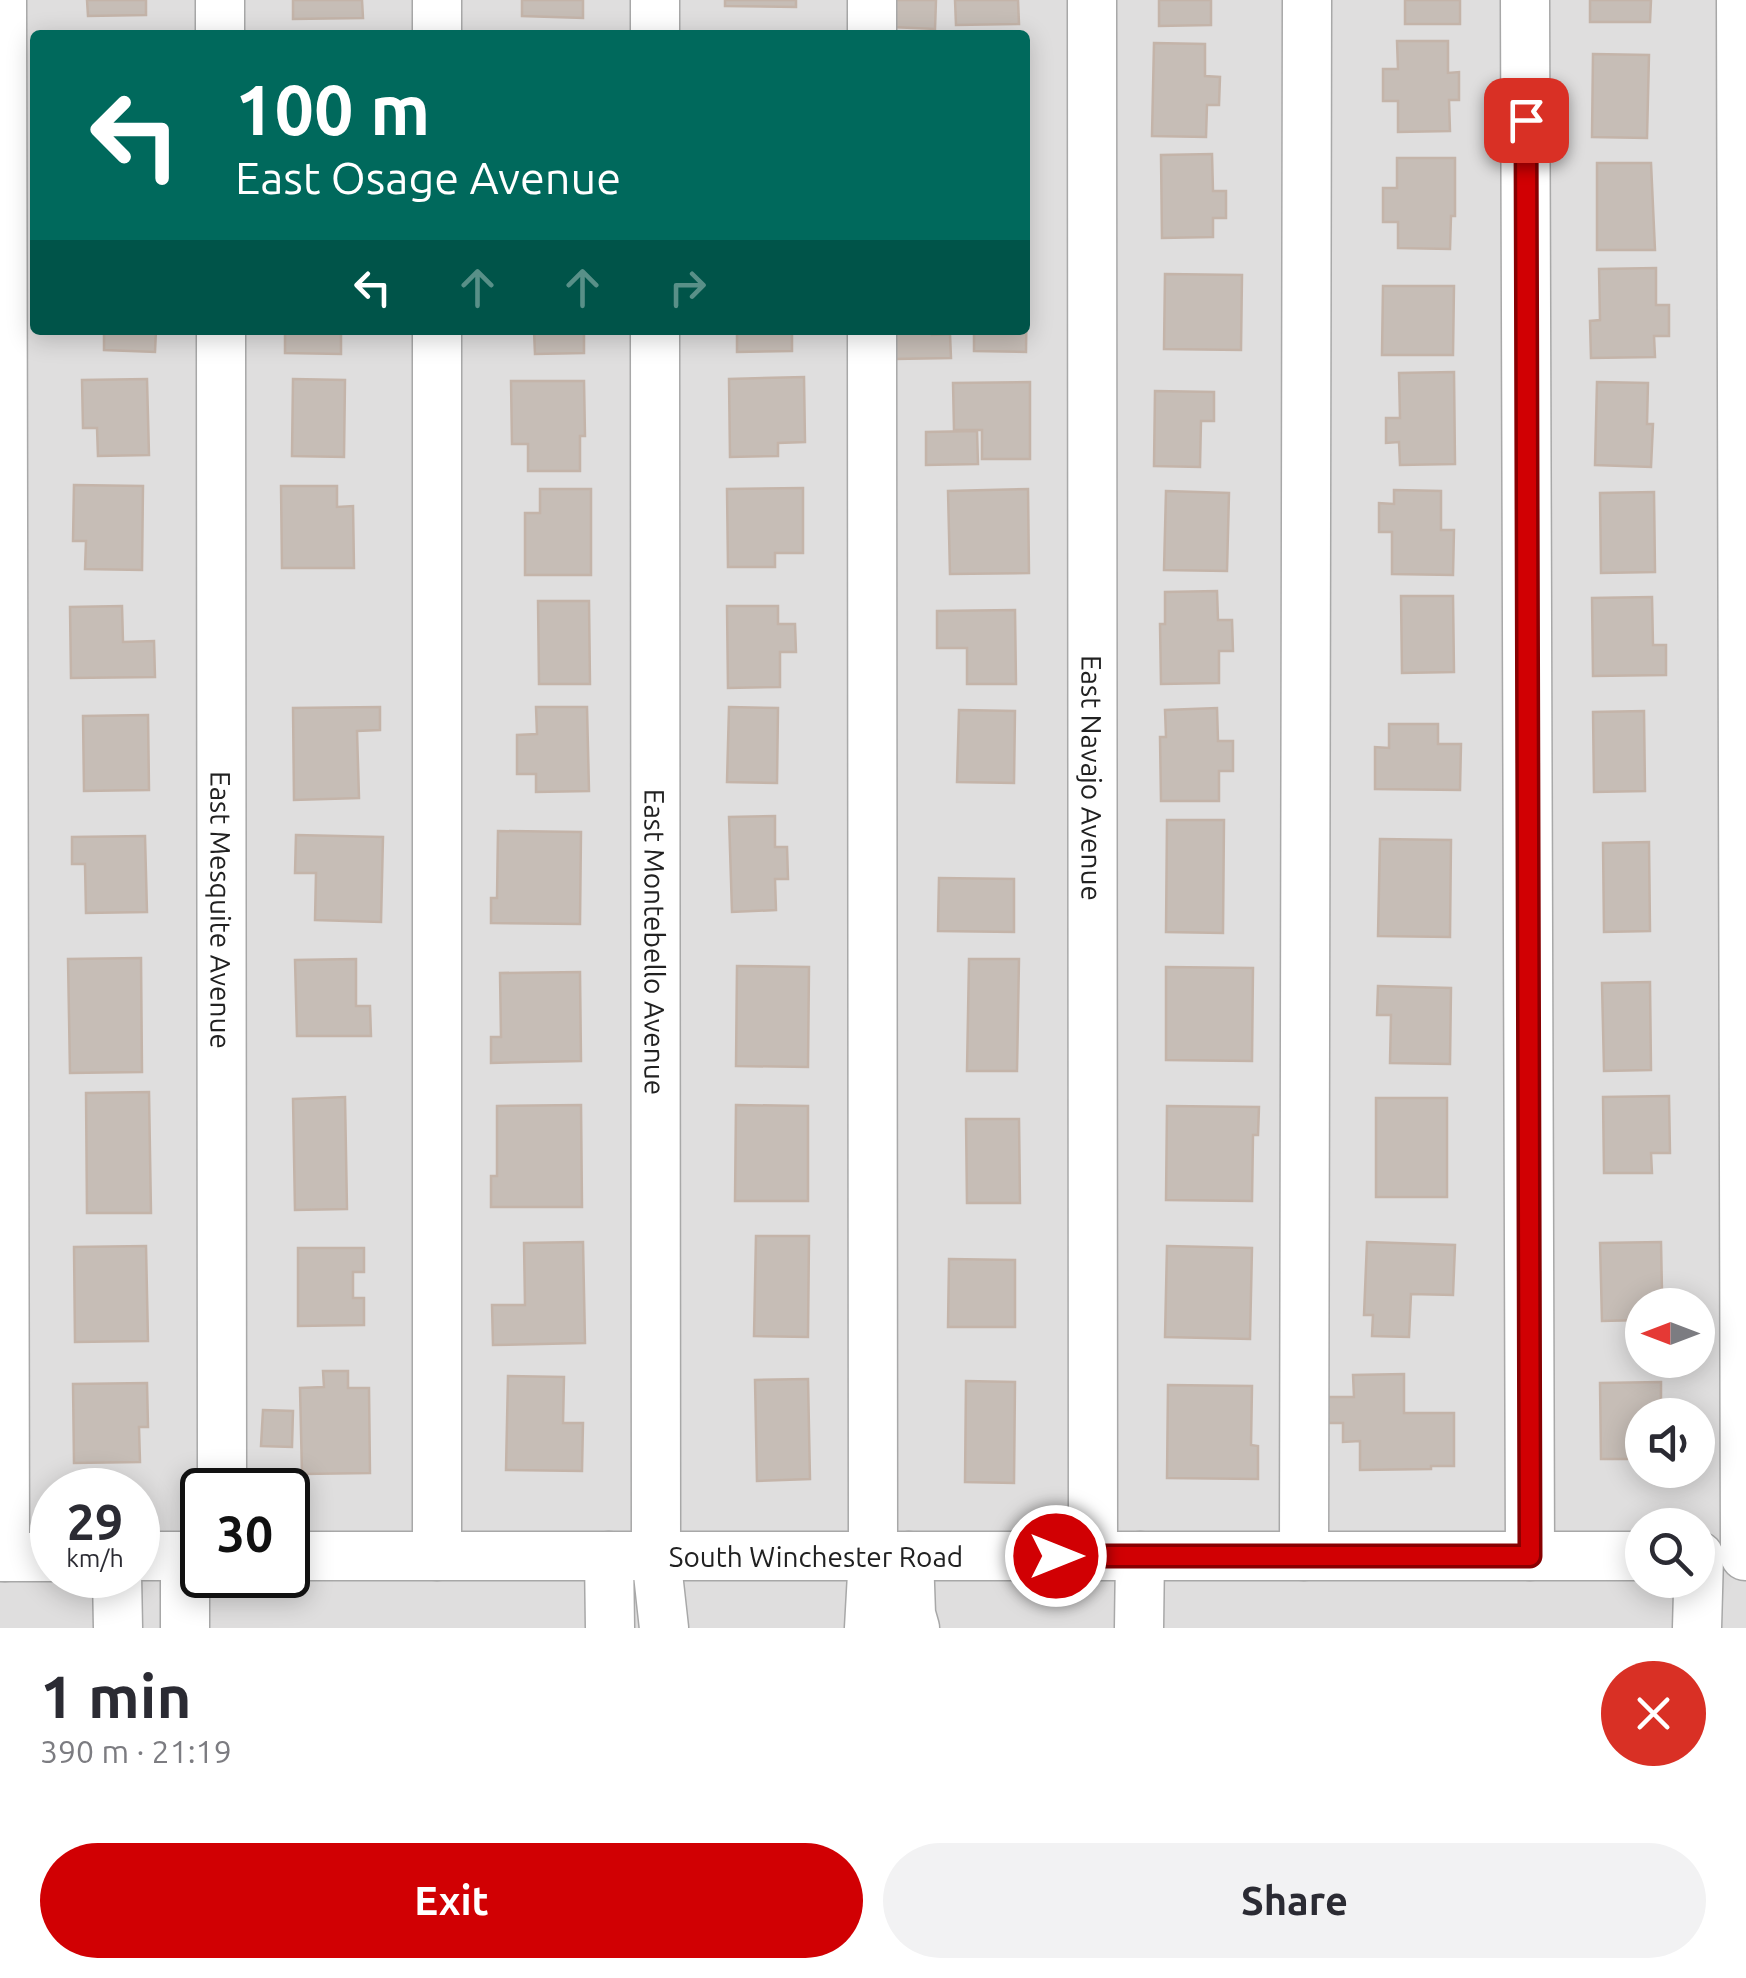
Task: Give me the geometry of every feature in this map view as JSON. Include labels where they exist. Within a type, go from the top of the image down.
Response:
[{"type":"street","points":[[2,0],[3,1557],[30,1556]]},
{"type":"street","points":[[220,0],[220,30]]},
{"type":"street","points":[[437,0],[437,30]]},
{"type":"street","points":[[655,0],[655,30]]},
{"type":"street","points":[[872,0],[872,30]]},
{"type":"street","name":"East Navajo Avenue","points":[[1092,0],[1093,1556]]},
{"type":"street","points":[[1304,1556],[1307,0]]},
{"type":"street","points":[[1525,0],[1530,1556]]},
{"type":"street","points":[[1715,1556],[1746,1556],[1741,0]]},
{"type":"street","name":"East Mesquite Avenue","points":[[220,335],[222,1468]]},
{"type":"street","points":[[437,335],[437,1556]]},
{"type":"street","name":"East Montebello Avenue","points":[[655,335],[656,1556],[663,1628]]},
{"type":"street","points":[[869,1628],[891,1556],[872,335]]},
{"type":"street","name":"South Winchester Road","points":[[310,1556],[1625,1556]]},
{"type":"street","points":[[609,1556],[610,1628]]},
{"type":"street","points":[[891,1556],[915,1628]]},
{"type":"street","points":[[1139,1628],[1140,1556]]},
{"type":"street","points":[[117,1598],[118,1628]]},
{"type":"street","points":[[185,1628],[189,1598]]},
{"type":"street","points":[[1697,1598],[1697,1628]]},
{"type":"shaded area","points":[[0,0],[1746,0],[1746,1628],[0,1628]]},
{"type":"building","points":[[87,0],[146,0],[146,15],[88,16]]},
{"type":"building","points":[[293,0],[362,0],[363,18],[293,19]]},
{"type":"building","points":[[522,0],[583,0],[583,18],[522,16]]},
{"type":"building","points":[[725,0],[796,0],[796,7],[725,6]]},
{"type":"building","points":[[892,0],[936,0],[935,29],[891,27]]},
{"type":"building","points":[[955,0],[1018,0],[1019,24],[956,25]]},
{"type":"building","points":[[1159,0],[1211,0],[1211,25],[1159,26]]},
{"type":"building","points":[[1405,0],[1460,0],[1460,24],[1405,24]]},
{"type":"building","points":[[1590,0],[1651,0],[1650,22],[1590,22]]},
{"type":"building","points":[[1397,41],[1448,41],[1448,73],[1459,72],[1459,100],[1449,100],[1450,131],[1398,132],[1398,101],[1383,101],[1383,69],[1398,69]]},
{"type":"building","points":[[1154,43],[1205,44],[1205,76],[1220,77],[1219,105],[1207,105],[1206,137],[1152,136]]},
{"type":"building","points":[[1593,54],[1649,55],[1647,138],[1592,137]]},
{"type":"building","points":[[1212,154],[1213,191],[1226,191],[1226,218],[1213,218],[1213,237],[1162,238],[1161,155]]},
{"type":"building","points":[[1397,158],[1455,158],[1455,216],[1451,216],[1450,249],[1398,248],[1398,222],[1383,222],[1383,188],[1397,188]]},
{"type":"building","points":[[1597,163],[1651,163],[1655,250],[1597,250]]},
{"type":"building","points":[[1656,268],[1656,305],[1669,305],[1669,336],[1654,336],[1655,357],[1591,358],[1590,321],[1600,320],[1599,269]]},
{"type":"building","points":[[1165,274],[1242,275],[1241,350],[1164,349]]},
{"type":"building","points":[[1383,286],[1454,286],[1453,355],[1382,355]]},
{"type":"building","points":[[104,335],[156,335],[155,352],[104,350]]},
{"type":"building","points":[[285,335],[341,335],[341,354],[285,353]]},
{"type":"building","points":[[534,335],[584,335],[584,353],[535,354]]},
{"type":"building","points":[[737,335],[792,335],[792,351],[737,352]]},
{"type":"building","points":[[895,335],[950,335],[951,358],[895,359]]},
{"type":"building","points":[[974,335],[1026,335],[1026,352],[974,351]]},
{"type":"building","points":[[1454,372],[1455,464],[1400,465],[1399,442],[1386,443],[1386,418],[1400,418],[1399,373]]},
{"type":"building","points":[[804,377],[805,442],[778,443],[778,456],[730,457],[729,379]]},
{"type":"building","points":[[147,379],[149,455],[98,456],[97,428],[83,428],[82,380]]},
{"type":"building","points":[[293,379],[345,380],[344,457],[292,456]]},
{"type":"building","points":[[511,381],[584,381],[585,436],[580,436],[580,471],[528,471],[528,444],[512,444]]},
{"type":"building","points":[[1030,382],[1030,459],[982,459],[982,430],[954,430],[953,383]]},
{"type":"building","points":[[1597,382],[1648,383],[1647,424],[1653,424],[1651,467],[1595,465]]},
{"type":"building","points":[[1155,391],[1214,392],[1214,421],[1201,421],[1200,467],[1154,466]]},
{"type":"building","points":[[977,431],[978,464],[926,465],[926,432]]},
{"type":"building","points":[[74,485],[143,486],[142,570],[85,569],[86,541],[73,541]]},
{"type":"building","points":[[281,486],[337,486],[337,507],[353,506],[354,568],[282,568]]},
{"type":"building","points":[[803,488],[803,553],[775,553],[775,567],[728,567],[727,489]]},
{"type":"building","points":[[540,489],[591,489],[591,575],[525,575],[525,513],[540,513]]},
{"type":"building","points":[[1028,489],[1029,573],[950,574],[948,491]]},
{"type":"building","points":[[1394,490],[1441,491],[1441,530],[1454,530],[1453,575],[1392,574],[1392,532],[1379,532],[1379,503],[1394,504]]},
{"type":"building","points":[[1166,491],[1229,493],[1227,571],[1164,570]]},
{"type":"building","points":[[1654,492],[1655,572],[1601,573],[1600,493]]},
{"type":"building","points":[[1217,591],[1218,620],[1232,620],[1233,651],[1219,651],[1219,683],[1161,684],[1160,624],[1165,624],[1165,592]]},
{"type":"building","points":[[1401,596],[1453,596],[1454,672],[1402,673]]},
{"type":"building","points":[[1652,597],[1653,645],[1666,645],[1666,675],[1593,676],[1592,598]]},
{"type":"building","points":[[538,601],[589,601],[590,684],[539,684]]},
{"type":"building","points":[[122,606],[123,642],[154,641],[155,677],[71,678],[70,607]]},
{"type":"building","points":[[727,606],[778,606],[778,624],[795,624],[796,652],[780,652],[780,687],[728,688]]},
{"type":"building","points":[[1015,610],[1016,684],[967,684],[967,648],[937,648],[937,611]]},
{"type":"building","points":[[380,707],[380,730],[357,731],[359,798],[294,800],[293,708]]},
{"type":"building","points":[[536,707],[587,707],[589,791],[536,792],[536,774],[517,774],[517,735],[537,734]]},
{"type":"building","points":[[729,707],[778,708],[777,783],[727,782]]},
{"type":"building","points":[[1217,708],[1218,741],[1233,741],[1233,771],[1219,771],[1219,801],[1161,801],[1160,737],[1166,737],[1165,710]]},
{"type":"building","points":[[959,710],[1015,711],[1014,783],[957,782]]},
{"type":"building","points":[[1644,711],[1645,791],[1594,792],[1593,712]]},
{"type":"building","points":[[148,715],[149,790],[84,791],[83,716]]},
{"type":"building","points":[[1389,724],[1438,724],[1438,744],[1461,744],[1460,790],[1375,789],[1375,747],[1389,748]]},
{"type":"building","points":[[775,816],[775,847],[787,847],[788,879],[775,879],[776,910],[732,912],[729,817]]},
{"type":"building","points":[[1167,820],[1224,820],[1223,933],[1166,932]]},
{"type":"building","points":[[498,831],[581,832],[580,924],[491,923],[491,898],[497,898]]},
{"type":"building","points":[[296,835],[383,837],[381,922],[315,920],[316,873],[295,873]]},
{"type":"building","points":[[145,836],[147,912],[86,913],[85,864],[72,864],[72,837]]},
{"type":"building","points":[[1380,839],[1451,840],[1450,937],[1378,936]]},
{"type":"building","points":[[1649,842],[1650,931],[1604,932],[1603,843]]},
{"type":"building","points":[[939,878],[1014,879],[1014,932],[938,931]]},
{"type":"building","points":[[141,958],[142,1072],[70,1073],[68,959]]},
{"type":"building","points":[[356,959],[356,1006],[370,1006],[371,1036],[297,1036],[295,960]]},
{"type":"building","points":[[969,959],[1019,959],[1017,1071],[967,1071]]},
{"type":"building","points":[[737,966],[809,967],[808,1067],[736,1066]]},
{"type":"building","points":[[1166,967],[1253,968],[1252,1061],[1166,1060]]},
{"type":"building","points":[[580,972],[581,1061],[491,1063],[491,1037],[501,1037],[500,973]]},
{"type":"building","points":[[1650,982],[1651,1070],[1604,1071],[1602,983]]},
{"type":"building","points":[[1378,986],[1451,988],[1450,1064],[1390,1063],[1391,1015],[1377,1015]]},
{"type":"building","points":[[149,1092],[151,1213],[87,1213],[86,1093]]},
{"type":"building","points":[[1669,1096],[1670,1153],[1651,1153],[1652,1173],[1604,1173],[1603,1097]]},
{"type":"building","points":[[345,1097],[347,1209],[295,1210],[293,1099]]},
{"type":"building","points":[[1376,1098],[1447,1098],[1447,1197],[1376,1197]]},
{"type":"building","points":[[581,1105],[582,1207],[491,1207],[491,1176],[497,1176],[497,1106]]},
{"type":"building","points":[[736,1105],[808,1106],[808,1201],[735,1201]]},
{"type":"building","points":[[1167,1106],[1259,1107],[1258,1135],[1253,1135],[1252,1201],[1166,1200]]},
{"type":"building","points":[[966,1119],[1019,1119],[1020,1203],[967,1203]]},
{"type":"building","points":[[756,1236],[809,1236],[808,1337],[754,1336]]},
{"type":"building","points":[[583,1242],[585,1343],[493,1345],[492,1305],[525,1305],[524,1243]]},
{"type":"building","points":[[1367,1242],[1455,1245],[1453,1295],[1411,1294],[1409,1337],[1372,1336],[1373,1315],[1364,1315]]},
{"type":"building","points":[[1661,1242],[1662,1288],[1625,1288],[1625,1320],[1602,1321],[1600,1243]]},
{"type":"building","points":[[146,1246],[148,1341],[75,1342],[74,1247]]},
{"type":"building","points":[[1167,1246],[1252,1248],[1250,1339],[1165,1337]]},
{"type":"building","points":[[298,1248],[364,1248],[364,1272],[353,1272],[353,1298],[364,1298],[364,1325],[298,1326]]},
{"type":"building","points":[[949,1259],[1015,1260],[1015,1327],[948,1327]]},
{"type":"building","points":[[323,1371],[348,1371],[348,1388],[369,1388],[370,1473],[310,1474],[310,1468],[302,1468],[300,1388],[324,1387]]},
{"type":"building","points":[[1404,1374],[1404,1413],[1454,1413],[1454,1466],[1360,1470],[1360,1441],[1343,1442],[1343,1423],[1328,1423],[1327,1397],[1354,1397],[1353,1375]]},
{"type":"building","points":[[508,1376],[564,1377],[563,1423],[583,1423],[582,1471],[506,1470]]},
{"type":"building","points":[[808,1379],[810,1479],[757,1481],[755,1380]]},
{"type":"building","points":[[966,1381],[1015,1382],[1014,1483],[965,1482]]},
{"type":"building","points":[[1661,1382],[1661,1398],[1625,1398],[1625,1459],[1601,1459],[1600,1383]]},
{"type":"building","points":[[147,1383],[148,1427],[139,1427],[140,1462],[74,1463],[73,1384]]},
{"type":"building","points":[[1168,1385],[1252,1386],[1251,1445],[1258,1446],[1258,1479],[1167,1478]]},
{"type":"building","points":[[263,1410],[293,1411],[292,1447],[261,1446]]},
{"type":"route","points":[[1056,1556],[1530,1556],[1526,120]]}]
